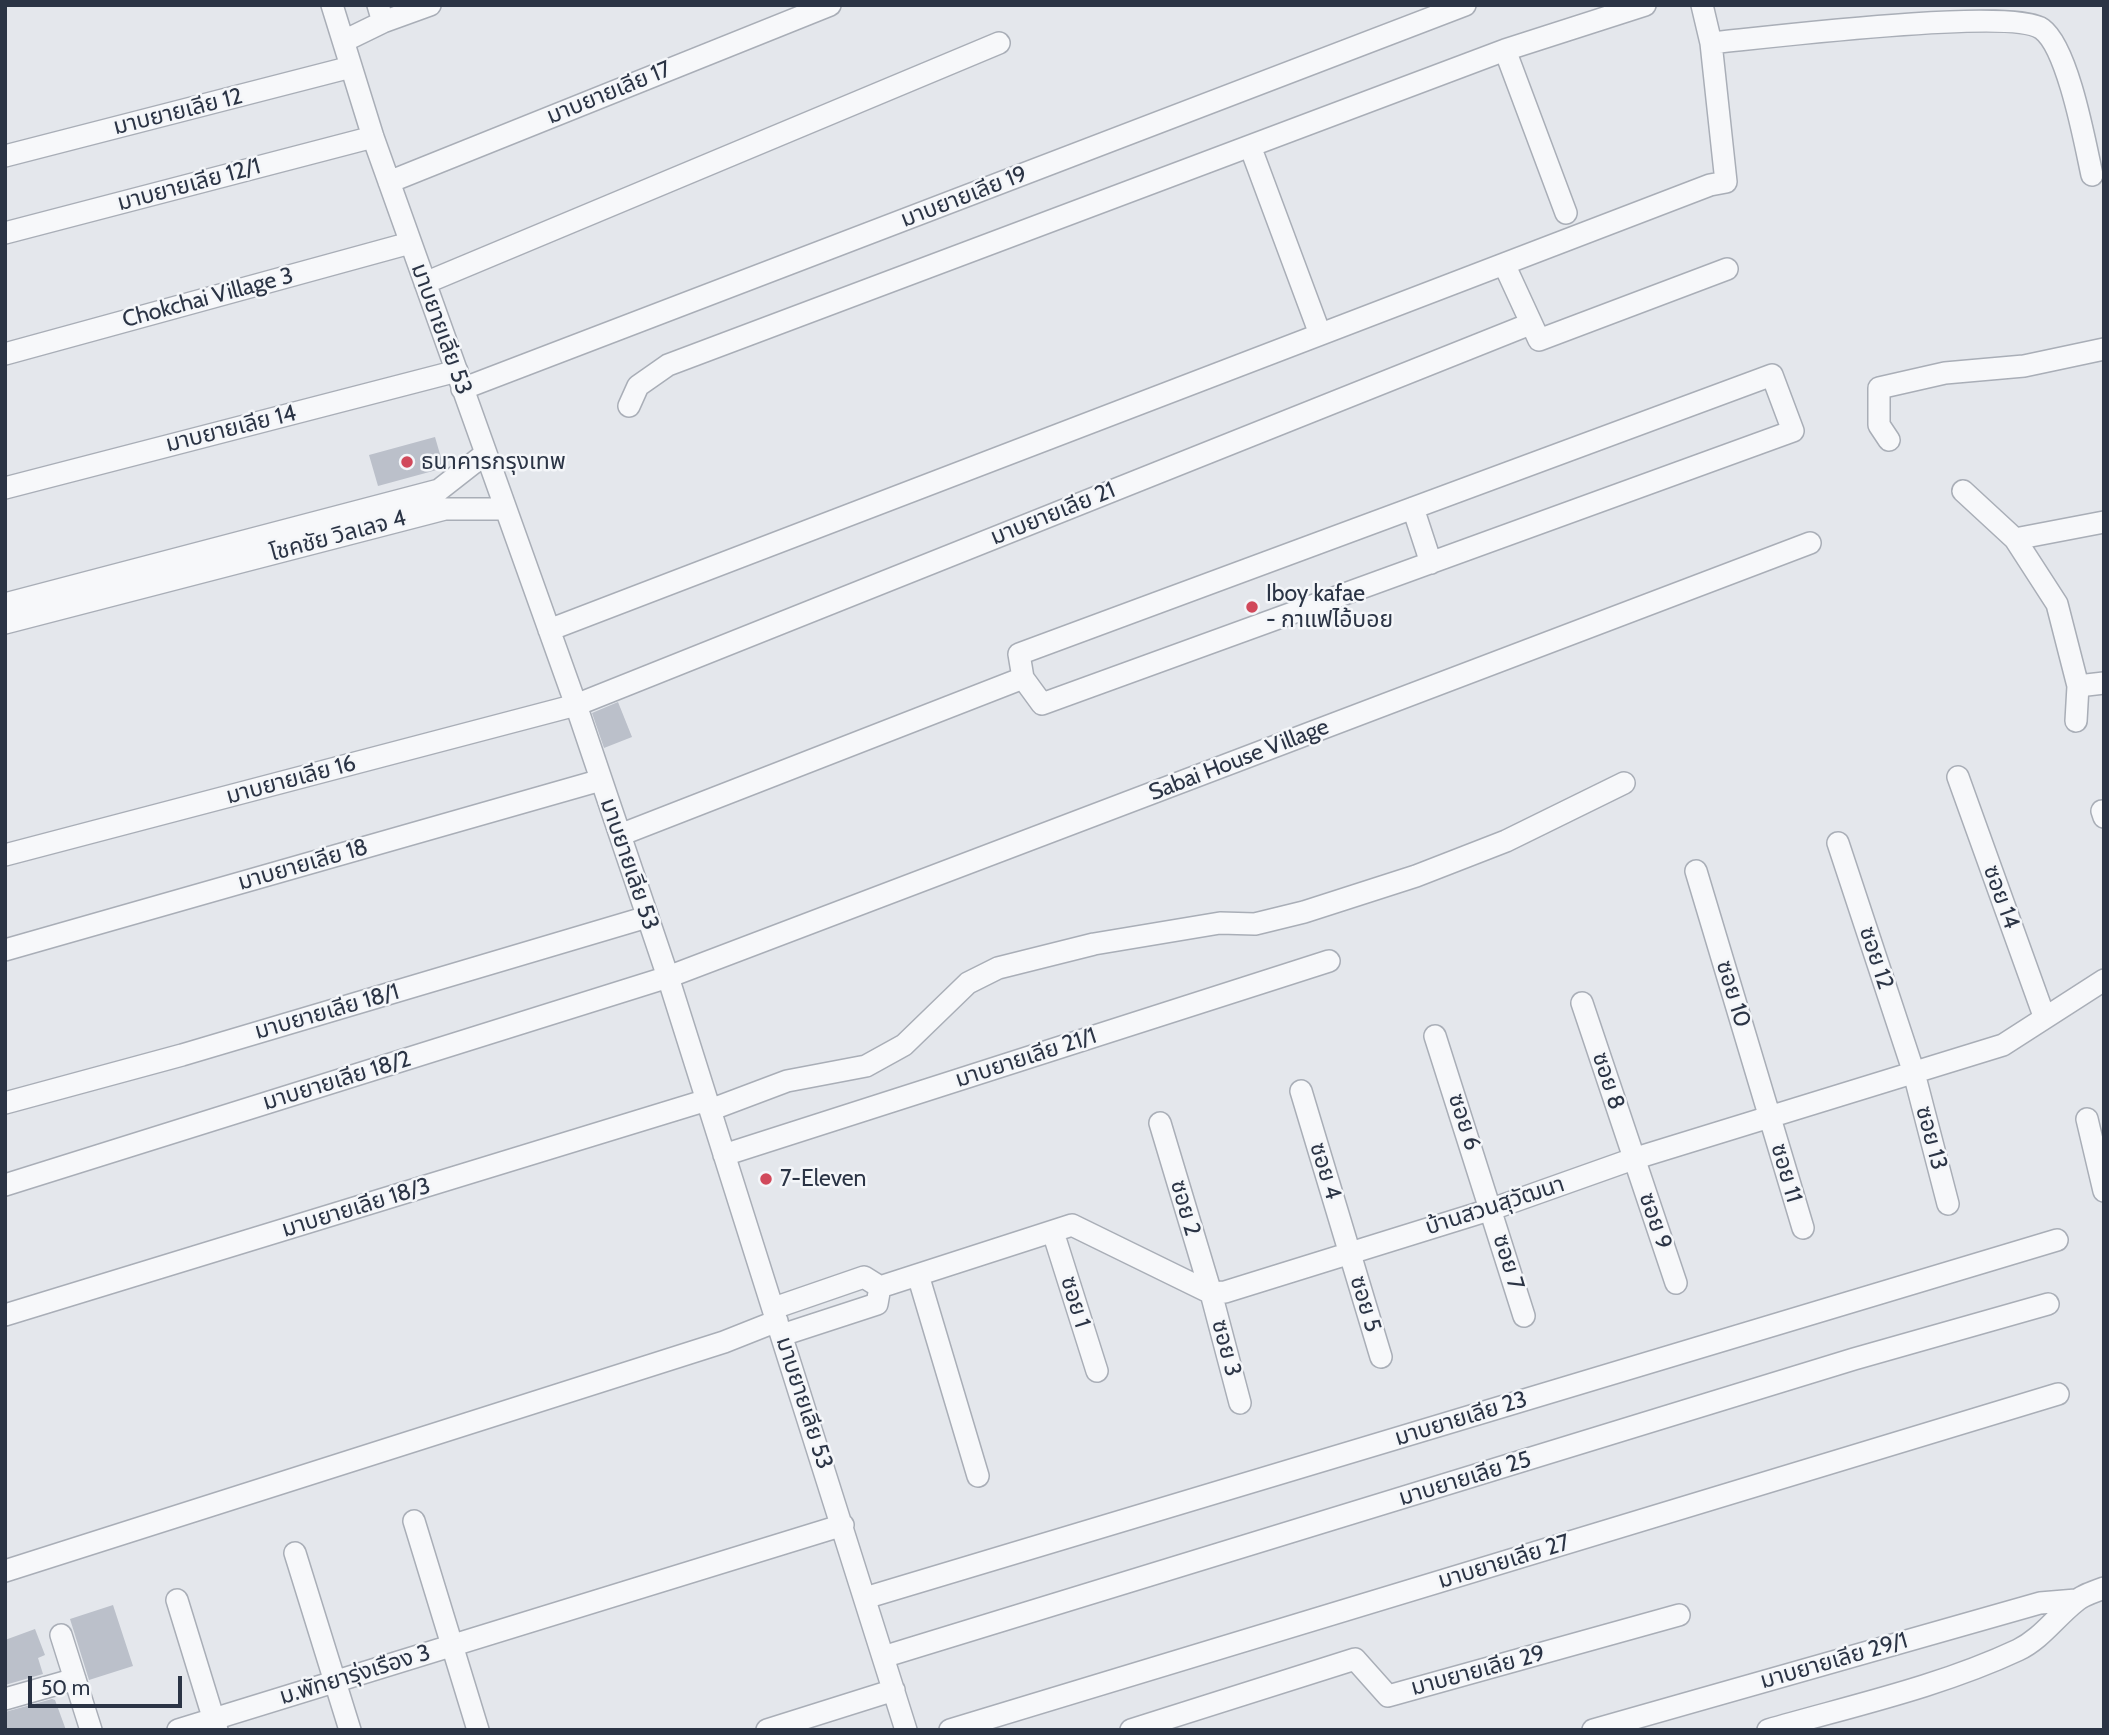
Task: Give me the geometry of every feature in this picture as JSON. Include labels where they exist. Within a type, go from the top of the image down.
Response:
[{"type":"street","name":"มาบยายเลีย 53","points":[[332,5],[373,137],[621,835],[843,1525],[906,1730]]},
{"type":"street","points":[[344,41],[380,14],[430,5]]},
{"type":"street","name":"มาบยายเลีย 17","points":[[389,182],[830,5]]},
{"type":"street","name":"มาบยายเลีย 19","points":[[459,380],[1465,5]]},
{"type":"street","points":[[629,407],[638,386],[668,365],[1505,50],[1645,5]]},
{"type":"street","points":[[549,630],[1710,185],[1726,182],[1711,43],[1702,5]]},
{"type":"street","points":[[1711,43],[1965,20],[2029,25],[2042,30],[2058,54],[2075,100],[2092,175]]},
{"type":"street","points":[[425,282],[999,43]]},
{"type":"street","points":[[1505,50],[1566,213]]},
{"type":"street","name":"มาบยายเลีย 12","points":[[5,156],[351,67]]},
{"type":"street","name":"มาบยายเลีย 12/1","points":[[5,233],[373,137]]},
{"type":"street","points":[[1250,146],[1320,334]]},
{"type":"street","name":"Chokchai Village 3","points":[[5,354],[410,243]]},
{"type":"street","points":[[1504,264],[1539,340],[1727,269]]},
{"type":"street","name":"มาบยายเลีย 21","points":[[576,705],[1530,324]]},
{"type":"street","points":[[1889,440],[1879,425],[1879,388],[1945,373],[2024,366],[2104,349]]},
{"type":"street","points":[[1772,375],[1793,431],[1431,563],[1042,705],[1023,678],[1019,654],[1772,375]]},
{"type":"street","name":"มาบยายเลีย 14","points":[[5,488],[459,380]]},
{"type":"street","name":"โชคชัย วิลเลจ 4","points":[[5,623],[439,490],[485,454]]},
{"type":"street","points":[[1963,491],[2015,539],[2057,604],[2078,686],[2076,721]]},
{"type":"street","points":[[1413,508],[1431,563]]},
{"type":"street","name":"โชคชัย วิลเลจ 4","points":[[5,604],[444,509],[504,509]]},
{"type":"street","points":[[2015,539],[2104,522]]},
{"type":"street","name":"Sabai House Village","points":[[668,977],[1810,543]]},
{"type":"street","points":[[621,835],[1023,678]]},
{"type":"street","points":[[2078,686],[2104,683]]},
{"type":"street","name":"มาบยายเลีย 16","points":[[5,855],[576,705]]},
{"type":"street","name":"ซอย 14","points":[[1958,777],[2045,1016]]},
{"type":"street","name":"มาบยายเลีย 18","points":[[5,950],[601,780]]},
{"type":"street","name":"มาบยายเลีย 18/3","points":[[5,1315],[787,1082],[866,1066],[904,1045],[968,983],[998,968],[1094,944],[1220,923],[1255,924],[1304,912],[1416,876],[1506,841],[1624,783]]},
{"type":"street","name":"ซอย 12","points":[[1838,843],[1914,1073]]},
{"type":"street","name":"ซอย 10","points":[[1696,871],[1770,1118]]},
{"type":"street","name":"มาบยายเลีย 18/1","points":[[5,1103],[182,1055],[647,917]]},
{"type":"street","name":"มาบยายเลีย 21/1","points":[[724,1155],[1329,961]]},
{"type":"street","name":"มาบยายเลีย 18/2","points":[[5,1185],[668,977]]},
{"type":"street","name":"บ้านสวนสุวัฒนา","points":[[1211,1293],[1225,1292],[1492,1209],[1633,1159],[2003,1045],[2104,980]]},
{"type":"street","name":"ซอย 8","points":[[1582,1003],[1633,1159]]},
{"type":"street","name":"ซอย 6","points":[[1435,1036],[1492,1209]]},
{"type":"street","name":"ซอย 13","points":[[1914,1073],[1948,1203]]},
{"type":"street","name":"ซอย 4","points":[[1301,1091],[1350,1252]]},
{"type":"street","name":"ซอย 11","points":[[1770,1118],[1802,1228]]},
{"type":"street","points":[[2087,1119],[2104,1191]]},
{"type":"street","name":"ซอย 2","points":[[1160,1124],[1211,1293]]},
{"type":"street","name":"ซอย 9","points":[[1633,1159],[1676,1283]]},
{"type":"street","name":"ซอย 7","points":[[1492,1209],[1524,1316]]},
{"type":"street","points":[[5,1571],[724,1342],[778,1321],[864,1277],[880,1287],[1072,1225],[1211,1293]]},
{"type":"street","name":"ซอย 1","points":[[1053,1232],[1097,1371]]},
{"type":"street","name":"มาบยายเลีย 23","points":[[865,1598],[2057,1240]]},
{"type":"street","name":"ซอย 5","points":[[1350,1252],[1381,1357]]},
{"type":"street","points":[[918,1275],[978,1476]]},
{"type":"street","points":[[778,1321],[877,1304],[880,1287]]},
{"type":"street","name":"ซอย 3","points":[[1211,1293],[1240,1403]]},
{"type":"street","name":"มาบยายเลีย 25","points":[[883,1657],[1828,1367],[2048,1304]]},
{"type":"street","name":"มาบยายเลีย 27","points":[[950,1730],[2058,1394]]},
{"type":"street","points":[[414,1521],[478,1730]]},
{"type":"street","name":"ม.พัทยารุ่งเรือง 3","points":[[178,1730],[216,1724],[335,1682],[843,1525]]},
{"type":"street","points":[[295,1553],[350,1730]]},
{"type":"street","points":[[1768,1730],[1886,1696],[2021,1649],[2042,1634],[2076,1600],[2104,1588]]},
{"type":"street","points":[[177,1600],[216,1724]]},
{"type":"street","name":"มาบยายเลีย 29/1","points":[[1593,1730],[2040,1603],[2076,1600]]},
{"type":"street","name":"มาบยายเลีย 29","points":[[1131,1730],[1356,1659],[1388,1696],[1679,1615]]},
{"type":"street","points":[[61,1635],[91,1730]]},
{"type":"street","points":[[5,1699],[75,1679]]},
{"type":"street","points":[[766,1730],[894,1690]]},
{"type":"building","name":"ธนาคารกรุงเทพ","points":[[435,437],[444,468],[378,486],[369,455]]},
{"type":"building","points":[[618,702],[632,737],[604,748],[592,713]]},
{"type":"building","points":[[113,1605],[133,1666],[89,1680],[70,1619]]},
{"type":"building","points":[[35,1629],[45,1655],[38,1658],[43,1674],[5,1685],[5,1640]]},
{"type":"building","points":[[55,1700],[66,1730],[5,1730],[5,1712]]},
{"type":"place","name":"ธนาคารกรุงเทพ","points":[[407,462]]},
{"type":"place","name":"Iboy kafae - กาแฟไอ้บอย","points":[[1252,607]]},
{"type":"place","name":"7-Eleven","points":[[766,1179]]}]
